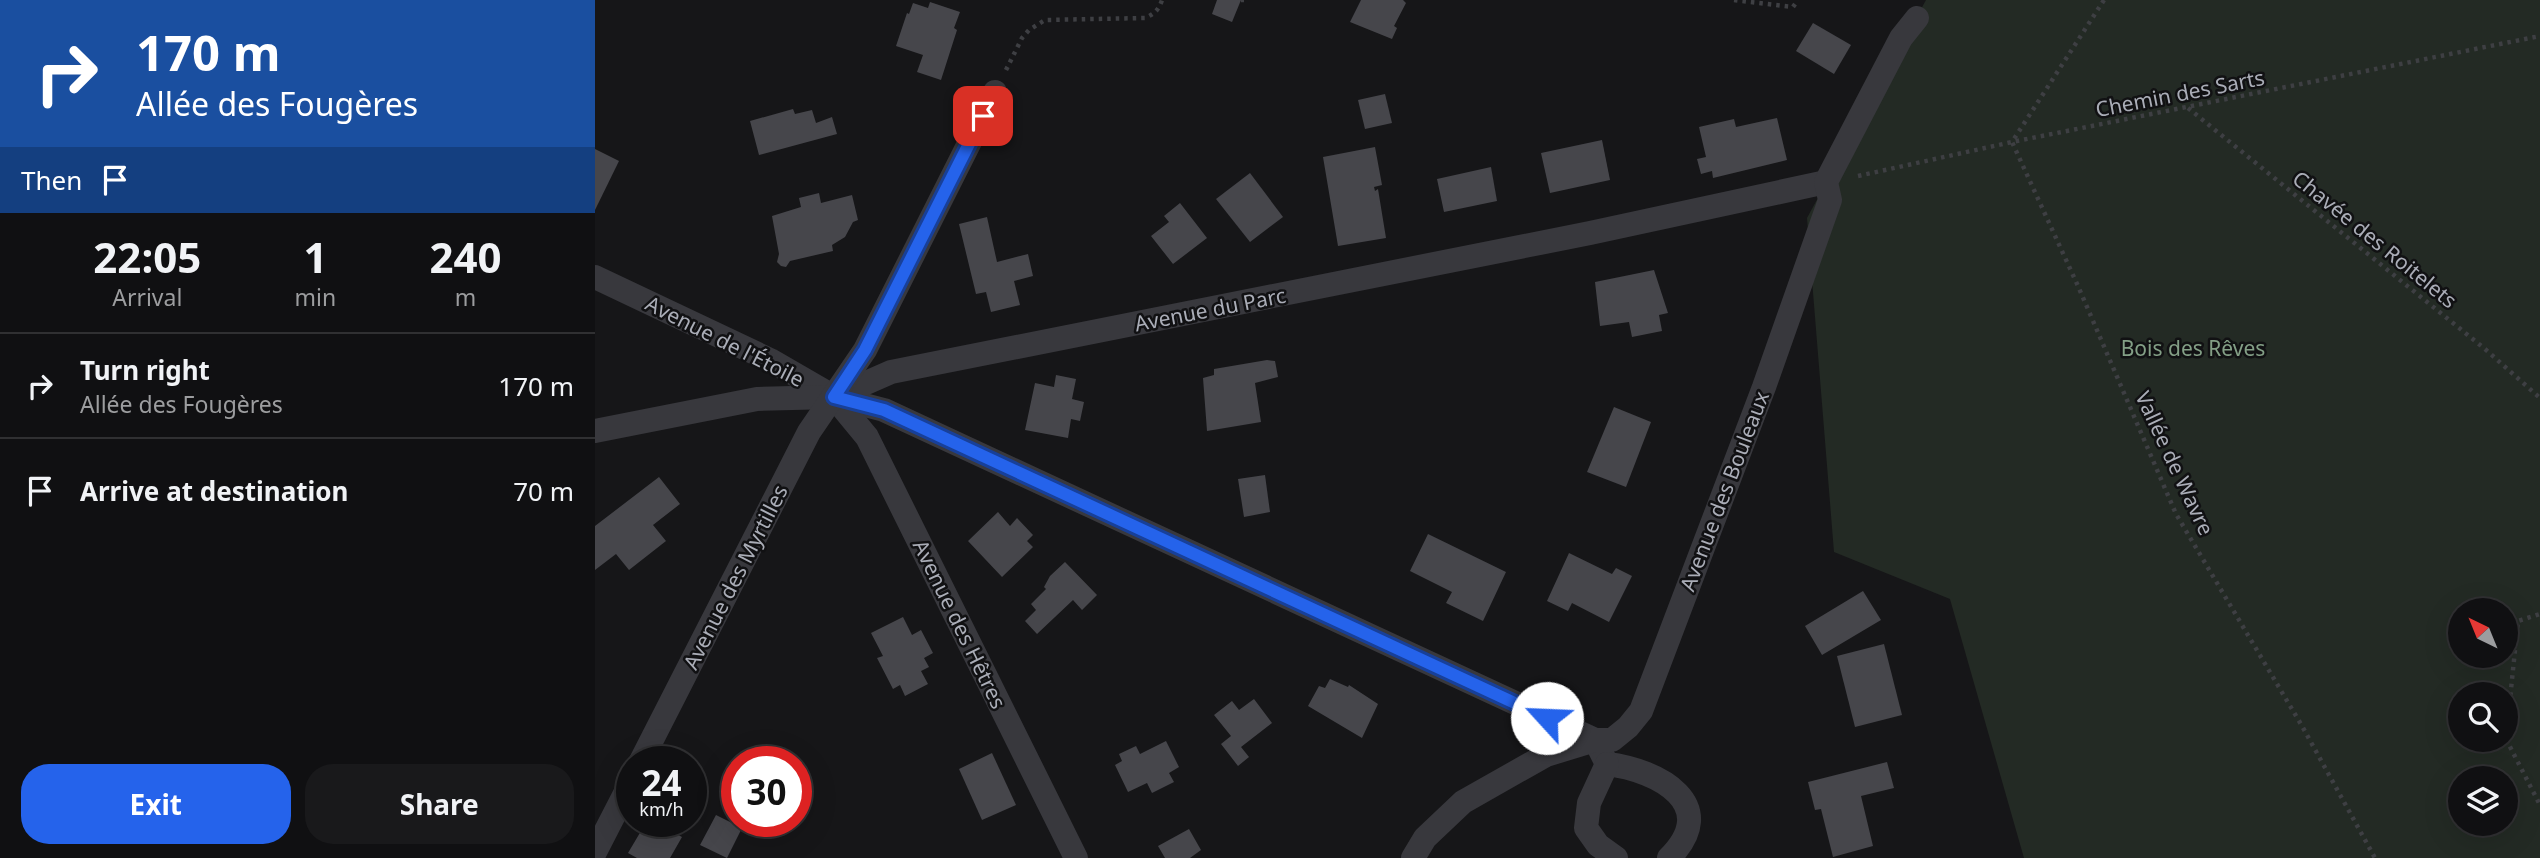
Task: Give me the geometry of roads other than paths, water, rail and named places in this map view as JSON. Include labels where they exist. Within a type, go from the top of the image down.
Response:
[{"type":"street","name":"Avenue des Bouleaux","points":[[1413,858],[1425,838],[1463,802],[1546,755],[1595,740],[1612,740],[1641,712],[1764,387],[1830,200],[1826,182],[1901,38],[1917,18]]},
{"type":"street","name":"Avenue des Myrtilles","points":[[649,746],[809,432],[865,350],[995,92]]},
{"type":"street","name":"Avenue du Parc","points":[[595,431],[757,399],[834,397],[891,372],[1590,233],[1826,182]]},
{"type":"street","name":"Avenue de l'Étoile","points":[[595,277],[770,360],[834,397],[884,410],[1595,740]]},
{"type":"street","name":"Avenue des Hêtres","points":[[834,397],[867,437],[1076,858]]},
{"type":"street","points":[[1595,740],[1608,764]]},
{"type":"street","points":[[1608,764],[1589,803],[1586,828],[1598,845],[1616,858]]},
{"type":"street","points":[[1608,764],[1663,781],[1682,797],[1691,821],[1681,846],[1669,858]]},
{"type":"street","points":[[595,852],[616,811]]},
{"type":"park label","name":"Bois des Rêves","points":[[2193,348]]}]
